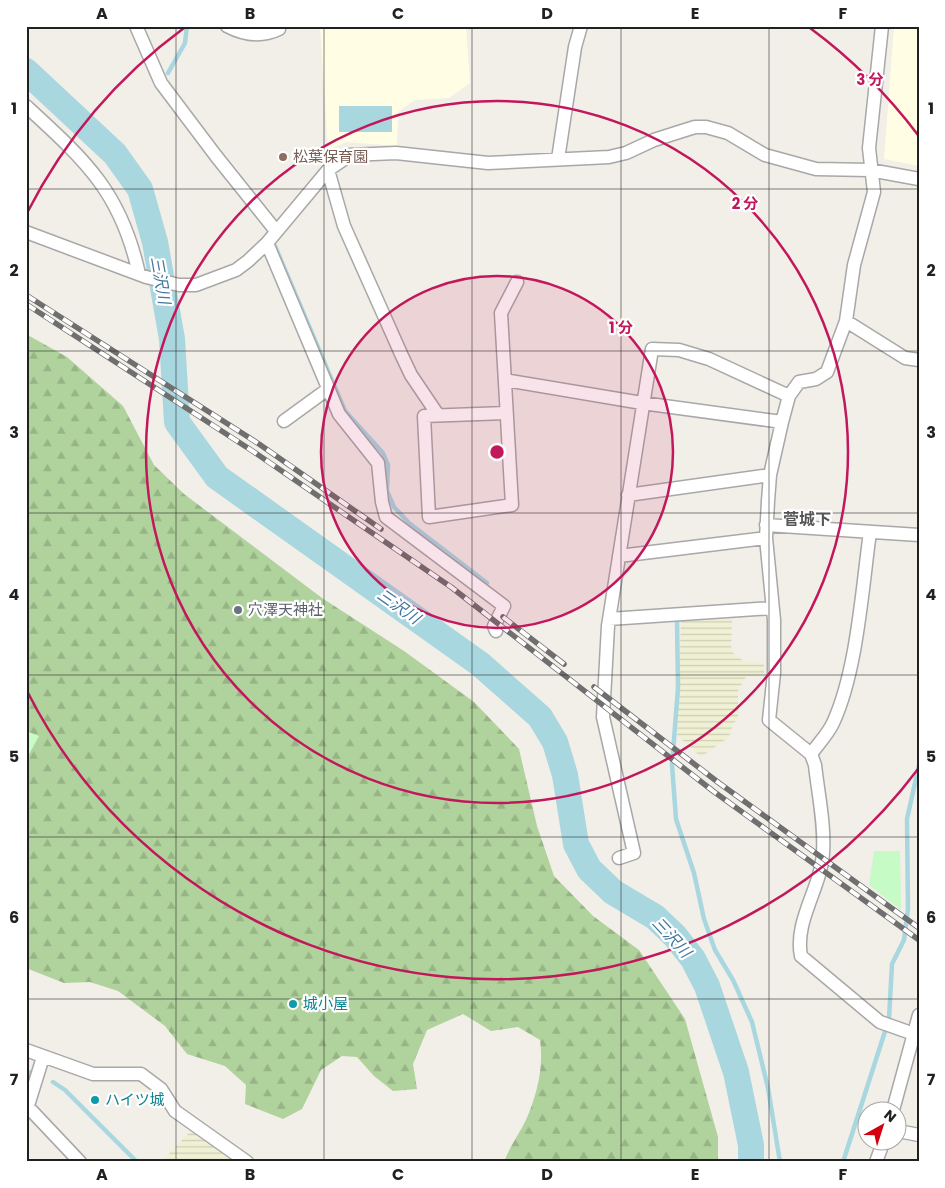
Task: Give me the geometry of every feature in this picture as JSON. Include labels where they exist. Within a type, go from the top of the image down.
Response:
[{"type":"street","points":[[136,26],[161,83],[276,231]]},
{"type":"street","points":[[227,26],[239,32],[267,34],[279,29],[279,26]]},
{"type":"street","points":[[558,159],[575,47],[581,26]]},
{"type":"street","points":[[882,26],[869,148],[874,192],[854,265],[846,321],[827,372],[816,379],[799,382],[789,396],[770,475],[766,531],[772,608],[774,673],[769,720],[811,754],[815,765],[823,853],[816,888],[800,930],[799,946],[801,956],[886,1025],[914,1034]]},
{"type":"street","points":[[26,106],[77,152],[104,185],[122,218],[142,276]]},
{"type":"street","points":[[26,232],[142,276],[179,285],[196,285],[236,270],[266,243],[328,170],[350,155],[396,153],[488,163],[609,157],[626,153],[654,140],[695,127],[706,127],[728,133],[765,155],[816,169],[870,170],[919,179]]},
{"type":"street","points":[[328,170],[344,226],[402,356],[411,375],[438,415]]},
{"type":"street","points":[[266,243],[339,414],[378,463],[382,502],[386,517],[504,606],[494,626],[496,631]]},
{"type":"street","points":[[506,413],[424,416],[429,516],[512,505],[501,312],[518,282]]},
{"type":"street","points":[[846,321],[904,358],[919,360]]},
{"type":"street","points":[[619,858],[634,853],[603,718],[609,619],[652,349],[678,350],[709,359],[789,396]]},
{"type":"street","points":[[505,380],[642,403],[782,422]]},
{"type":"street","points":[[284,421],[328,389]]},
{"type":"street","points":[[628,495],[770,475]]},
{"type":"street","points":[[619,556],[766,531],[870,532],[919,535]]},
{"type":"street","points":[[811,754],[833,724],[847,681],[858,625],[870,532]]},
{"type":"street","points":[[609,619],[772,608]]},
{"type":"street","points":[[896,1100],[919,1016]]},
{"type":"street","points":[[26,1050],[93,1074],[141,1074],[161,1089],[175,1111],[247,1162]]},
{"type":"street","points":[[43,1057],[27,1109],[80,1162]]},
{"type":"street","points":[[876,1162],[880,1150]]},
{"type":"shaded area","points":[[320,26],[466,26],[470,83],[449,98],[415,100],[398,112],[397,146],[346,142],[328,150]]},
{"type":"shaded area","points":[[894,26],[919,26],[919,166],[884,159]]},
{"type":"green space","points":[[26,334],[67,357],[123,406],[154,465],[184,494],[322,598],[404,651],[474,702],[519,749],[537,826],[554,876],[593,916],[639,950],[685,1019],[718,1137],[718,1162],[504,1162],[526,1120],[539,1081],[540,1040],[518,1027],[491,1031],[463,1014],[427,1030],[413,1064],[417,1089],[393,1091],[374,1076],[357,1057],[342,1056],[321,1070],[302,1109],[283,1119],[245,1104],[246,1085],[225,1066],[187,1054],[165,1026],[118,991],[90,982],[64,983],[26,968]]},
{"type":"green space","points":[[732,619],[731,651],[743,661],[764,664],[764,676],[749,675],[744,679],[738,691],[738,719],[733,724],[729,737],[701,757],[677,735],[681,621]]},
{"type":"green space","points":[[26,731],[39,736],[26,760]]},
{"type":"green space","points":[[874,851],[900,851],[901,910],[869,885]]},
{"type":"green space","points":[[192,1130],[241,1162],[161,1162]]},
{"type":"water","points":[[339,106],[392,106],[392,132],[339,132]]},
{"type":"waterway","points":[[168,73],[185,43],[187,26]]},
{"type":"waterway","name":"三沢川","points":[[26,71],[115,154],[140,189],[155,242],[172,339],[177,422],[217,477],[480,664],[540,717],[555,742],[565,775],[576,844],[589,869],[613,892],[655,917],[675,936],[693,959],[707,986],[736,1072],[751,1145],[751,1162]]},
{"type":"waterway","points":[[275,246],[345,411],[383,453],[388,465],[387,491],[394,507],[409,523],[487,583]]},
{"type":"waterway","points":[[677,620],[678,688],[672,765],[676,819],[694,873],[704,919],[715,950],[733,980],[752,1022],[768,1088],[780,1162]]},
{"type":"waterway","points":[[843,1162],[889,1019],[892,964],[904,940],[908,909],[907,819],[919,765]]},
{"type":"waterway","points":[[26,1081],[31,1072]]},
{"type":"waterway","points":[[53,1082],[65,1090],[137,1162]]},
{"type":"railway","points":[[26,295],[259,444],[381,529]]},
{"type":"railway","points":[[26,304],[254,452],[451,587],[713,791],[919,940]]},
{"type":"railway","points":[[503,617],[564,664]]},
{"type":"railway","points":[[594,687],[719,783],[919,928]]},
{"type":"place","name":"松葉保育園","points":[[283,157]]},
{"type":"place","name":"穴澤天神社","points":[[238,610]]},
{"type":"place","name":"城小屋","points":[[293,1004]]},
{"type":"place","name":"ハイツ城","points":[[95,1100]]},
{"type":"district","name":"菅城下","points":[[807,519]]}]
